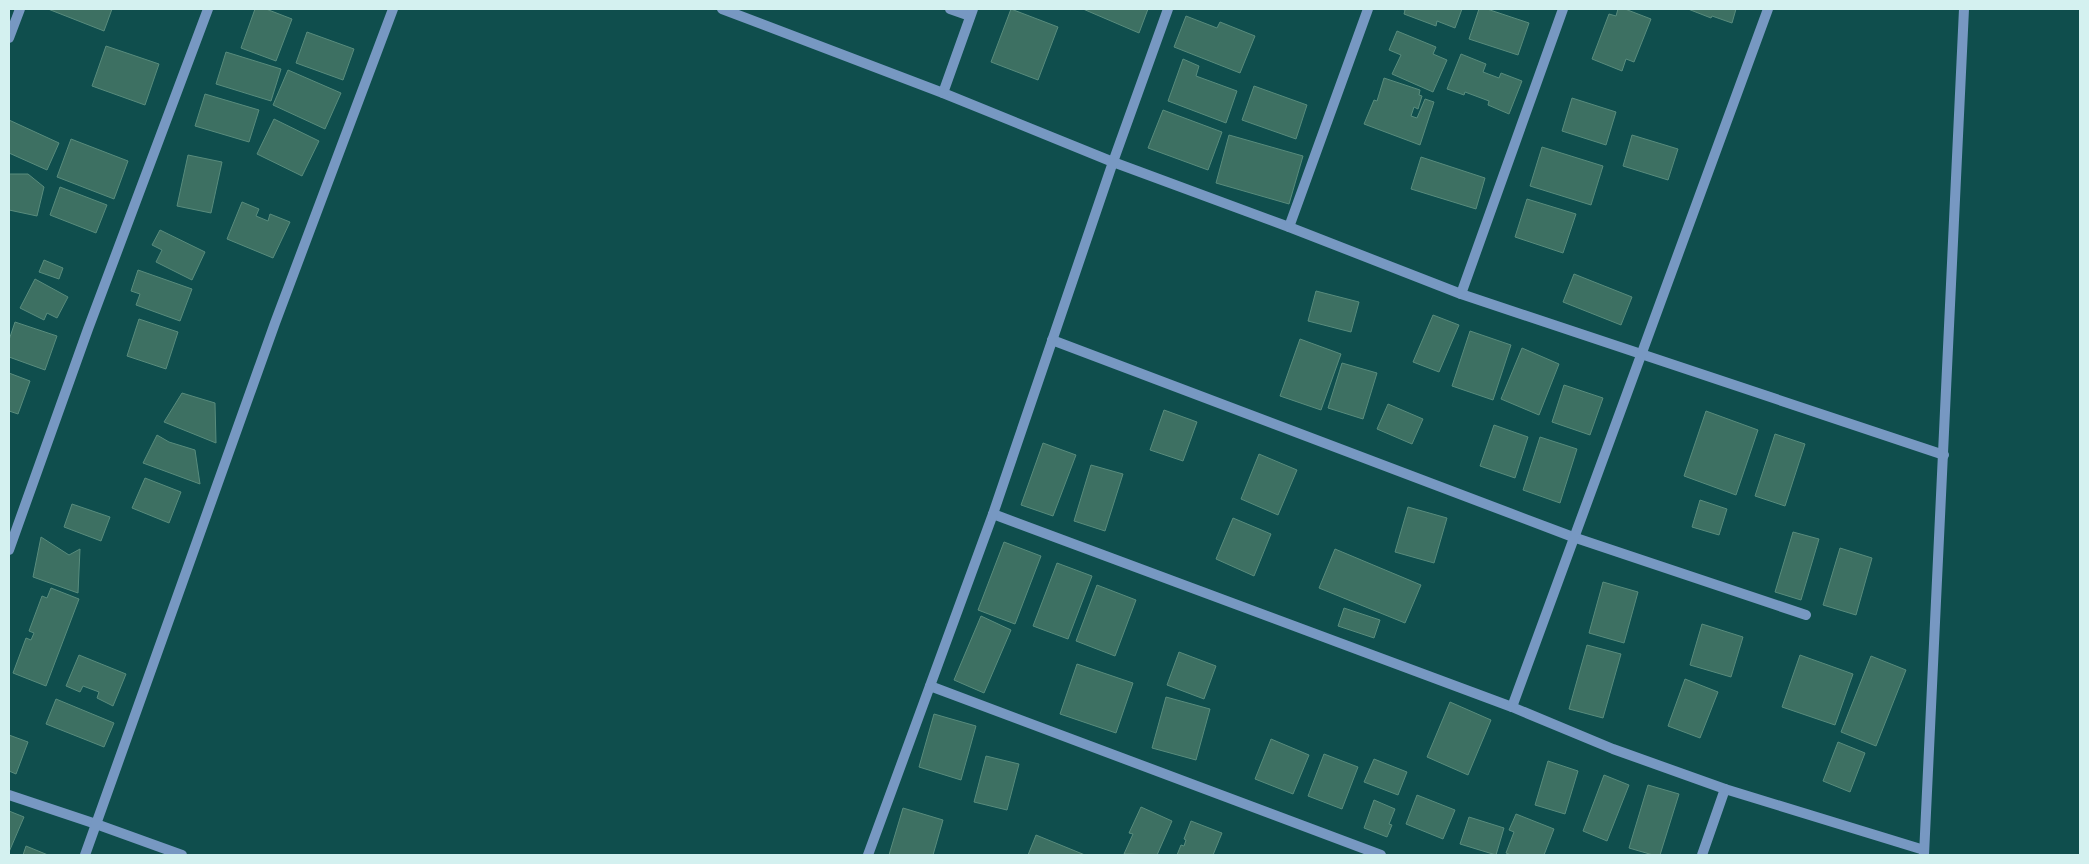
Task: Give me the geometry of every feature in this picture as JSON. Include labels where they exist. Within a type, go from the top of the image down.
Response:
[{"type":"street","points":[[9,38],[20,9]]},
{"type":"street","points":[[9,550],[88,329],[208,9]]},
{"type":"street","points":[[85,855],[271,332],[392,9]]},
{"type":"street","points":[[722,9],[943,93],[1112,162],[1289,227],[1461,294],[1640,352],[1944,455]]},
{"type":"street","points":[[943,93],[972,12],[950,9]]},
{"type":"street","points":[[868,855],[993,514],[1112,162],[1168,9]]},
{"type":"street","points":[[1289,227],[1368,9]]},
{"type":"street","points":[[1461,294],[1563,9]]},
{"type":"street","points":[[1512,706],[1640,352],[1768,9]]},
{"type":"street","points":[[993,514],[1512,706],[1613,749],[1725,789],[1924,853],[1964,9]]},
{"type":"street","points":[[1052,340],[1573,536],[1806,615]]},
{"type":"street","points":[[930,686],[1381,855]]},
{"type":"street","points":[[1702,855],[1725,789]]},
{"type":"street","points":[[9,795],[182,855]]},
{"type":"building","points":[[48,9],[112,9],[104,31]]},
{"type":"building","points":[[255,9],[266,9],[292,19],[276,61],[241,48]]},
{"type":"building","points":[[1011,9],[1058,27],[1038,80],[991,62]]},
{"type":"building","points":[[1083,9],[1148,9],[1139,33]]},
{"type":"building","points":[[1401,9],[1462,9],[1455,28],[1437,21],[1436,26],[1404,14],[1405,10]]},
{"type":"building","points":[[1479,9],[1487,9],[1529,23],[1518,55],[1469,39]]},
{"type":"building","points":[[1618,9],[1625,9],[1651,19],[1634,62],[1626,59],[1622,71],[1592,59],[1609,14],[1616,16]]},
{"type":"building","points":[[1688,9],[1736,9],[1732,23],[1712,16],[1711,18]]},
{"type":"building","points":[[1186,16],[1217,28],[1220,22],[1255,36],[1240,73],[1174,47]]},
{"type":"building","points":[[1397,31],[1436,47],[1433,54],[1447,60],[1433,92],[1392,74],[1401,55],[1389,50]]},
{"type":"building","points":[[307,32],[354,49],[343,80],[296,63]]},
{"type":"building","points":[[106,46],[159,64],[145,105],[92,86]]},
{"type":"building","points":[[226,52],[281,69],[271,101],[216,84]]},
{"type":"building","points":[[1461,54],[1486,64],[1483,72],[1499,78],[1501,73],[1522,81],[1509,114],[1488,105],[1489,101],[1465,92],[1464,95],[1447,89]]},
{"type":"building","points":[[1183,59],[1199,66],[1196,76],[1237,91],[1226,123],[1168,101]]},
{"type":"building","points":[[288,70],[341,93],[325,129],[273,105]]},
{"type":"building","points":[[1384,78],[1420,90],[1419,95],[1422,96],[1418,109],[1414,107],[1411,116],[1417,118],[1425,99],[1434,102],[1420,145],[1364,124],[1374,100],[1377,101]]},
{"type":"building","points":[[1254,86],[1307,105],[1296,139],[1242,120]]},
{"type":"building","points":[[205,94],[259,110],[249,142],[195,126]]},
{"type":"building","points":[[1572,98],[1616,112],[1606,145],[1562,131]]},
{"type":"building","points":[[1163,110],[1222,132],[1208,170],[1148,148]]},
{"type":"building","points":[[274,119],[319,141],[302,176],[257,154]]},
{"type":"building","points":[[9,120],[59,143],[47,170],[9,153]]},
{"type":"building","points":[[1229,135],[1303,156],[1289,204],[1216,183]]},
{"type":"building","points":[[1632,135],[1678,149],[1668,180],[1623,166]]},
{"type":"building","points":[[71,139],[128,161],[114,199],[57,177]]},
{"type":"building","points":[[1542,147],[1603,166],[1591,205],[1530,186]]},
{"type":"building","points":[[188,155],[222,162],[211,213],[177,206]]},
{"type":"building","points":[[1421,157],[1485,178],[1476,209],[1411,189]]},
{"type":"building","points":[[9,174],[28,174],[44,187],[37,216],[9,210]]},
{"type":"building","points":[[60,187],[107,205],[96,233],[50,215]]},
{"type":"building","points":[[1527,199],[1576,214],[1563,253],[1515,237]]},
{"type":"building","points":[[242,202],[259,209],[256,216],[268,221],[270,214],[290,222],[273,258],[227,239]]},
{"type":"building","points":[[160,230],[205,252],[192,280],[156,262],[162,250],[152,245]]},
{"type":"building","points":[[44,260],[63,268],[59,279],[39,272]]},
{"type":"building","points":[[138,270],[192,289],[180,321],[136,305],[140,294],[131,291]]},
{"type":"building","points":[[1574,274],[1632,297],[1621,325],[1563,302]]},
{"type":"building","points":[[35,279],[68,297],[57,318],[47,313],[44,320],[20,308]]},
{"type":"building","points":[[1316,291],[1359,302],[1351,332],[1308,321]]},
{"type":"building","points":[[1433,315],[1459,325],[1439,372],[1413,362]]},
{"type":"building","points":[[139,319],[178,332],[166,369],[127,356]]},
{"type":"building","points":[[15,322],[57,336],[45,370],[9,357],[9,340]]},
{"type":"building","points":[[1470,331],[1511,345],[1493,400],[1452,386]]},
{"type":"building","points":[[1300,339],[1341,354],[1321,410],[1280,396]]},
{"type":"building","points":[[1522,348],[1559,364],[1539,415],[1501,399]]},
{"type":"building","points":[[1342,363],[1377,373],[1363,419],[1328,408]]},
{"type":"building","points":[[9,373],[30,381],[18,414],[9,411]]},
{"type":"building","points":[[1564,385],[1603,398],[1590,435],[1552,422]]},
{"type":"building","points":[[182,393],[215,403],[216,443],[164,422]]},
{"type":"building","points":[[1388,404],[1423,419],[1412,444],[1377,429]]},
{"type":"building","points":[[1164,410],[1197,422],[1183,461],[1150,450]]},
{"type":"building","points":[[1706,411],[1758,430],[1736,495],[1684,476]]},
{"type":"building","points":[[1494,425],[1528,437],[1515,478],[1480,466]]},
{"type":"building","points":[[1775,434],[1805,444],[1785,506],[1755,496]]},
{"type":"building","points":[[157,435],[169,442],[195,450],[200,484],[143,463]]},
{"type":"building","points":[[1540,437],[1577,449],[1560,503],[1523,490]]},
{"type":"building","points":[[1043,443],[1076,455],[1053,516],[1021,505]]},
{"type":"building","points":[[1259,454],[1297,470],[1278,515],[1241,499]]},
{"type":"building","points":[[1091,465],[1123,474],[1105,531],[1074,521]]},
{"type":"building","points":[[145,478],[181,492],[169,523],[132,508]]},
{"type":"building","points":[[1700,500],[1727,509],[1719,535],[1692,527]]},
{"type":"building","points":[[72,504],[110,517],[101,541],[64,527]]},
{"type":"building","points":[[1408,507],[1447,518],[1434,563],[1395,552]]},
{"type":"building","points":[[1233,518],[1271,534],[1254,576],[1216,559]]},
{"type":"building","points":[[1793,532],[1819,539],[1801,600],[1775,592]]},
{"type":"building","points":[[41,537],[69,555],[80,549],[78,593],[33,577]]},
{"type":"building","points":[[1004,542],[1041,556],[1015,624],[978,610]]},
{"type":"building","points":[[1840,548],[1872,558],[1856,615],[1823,605]]},
{"type":"building","points":[[1335,549],[1421,585],[1405,623],[1319,588]]},
{"type":"building","points":[[1057,563],[1092,576],[1068,639],[1033,626]]},
{"type":"building","points":[[1603,582],[1638,592],[1624,643],[1589,633]]},
{"type":"building","points":[[1097,585],[1136,600],[1115,656],[1076,641]]},
{"type":"building","points":[[51,588],[79,599],[46,686],[13,673],[26,638],[31,640],[34,633],[29,631],[42,596],[47,598]]},
{"type":"building","points":[[1344,608],[1380,620],[1374,638],[1338,626]]},
{"type":"building","points":[[981,616],[1011,630],[984,693],[954,680]]},
{"type":"building","points":[[1702,624],[1743,637],[1731,677],[1690,665]]},
{"type":"building","points":[[1587,645],[1621,654],[1603,718],[1569,709]]},
{"type":"building","points":[[1179,652],[1216,666],[1204,699],[1167,685]]},
{"type":"building","points":[[79,655],[126,674],[113,706],[97,698],[99,692],[83,686],[80,692],[66,686]]},
{"type":"building","points":[[1800,655],[1853,674],[1835,725],[1782,707]]},
{"type":"building","points":[[1871,656],[1906,670],[1876,746],[1841,732]]},
{"type":"building","points":[[1077,664],[1133,683],[1116,733],[1060,714]]},
{"type":"building","points":[[1685,679],[1718,692],[1700,738],[1668,726]]},
{"type":"building","points":[[1166,697],[1210,709],[1196,760],[1152,748]]},
{"type":"building","points":[[56,699],[114,723],[104,747],[46,724]]},
{"type":"building","points":[[1450,702],[1491,720],[1468,775],[1427,757]]},
{"type":"building","points":[[934,714],[976,726],[961,780],[919,767]]},
{"type":"building","points":[[9,735],[28,742],[16,774],[9,771]]},
{"type":"building","points":[[1271,739],[1309,755],[1293,794],[1255,779]]},
{"type":"building","points":[[1838,742],[1865,753],[1850,792],[1823,781]]},
{"type":"building","points":[[1324,754],[1358,767],[1342,809],[1308,796]]},
{"type":"building","points":[[986,756],[1019,764],[1007,810],[974,802]]},
{"type":"building","points":[[1374,759],[1407,772],[1398,795],[1364,782]]},
{"type":"building","points":[[1548,761],[1578,771],[1565,814],[1535,805]]},
{"type":"building","points":[[1604,775],[1629,785],[1607,841],[1583,831]]},
{"type":"building","points":[[1648,785],[1679,794],[1660,855],[1653,855],[1629,848]]},
{"type":"building","points":[[1417,795],[1455,810],[1443,839],[1406,824]]},
{"type":"building","points":[[1374,800],[1395,809],[1389,824],[1392,825],[1387,837],[1364,828]]},
{"type":"building","points":[[1141,807],[1172,821],[1157,855],[1124,854],[1133,834],[1129,833]]},
{"type":"building","points":[[903,808],[943,820],[933,855],[889,855]]},
{"type":"building","points":[[9,811],[24,817],[9,852]]},
{"type":"building","points":[[1516,814],[1554,829],[1544,855],[1511,855],[1506,853],[1514,832],[1509,830]]},
{"type":"building","points":[[1469,817],[1504,828],[1496,855],[1460,844]]},
{"type":"building","points":[[1191,821],[1222,833],[1213,855],[1177,855],[1181,845],[1184,846],[1186,840],[1184,839]]},
{"type":"building","points":[[1036,835],[1085,855],[1028,855]]},
{"type":"building","points":[[26,846],[48,855],[23,855]]}]
